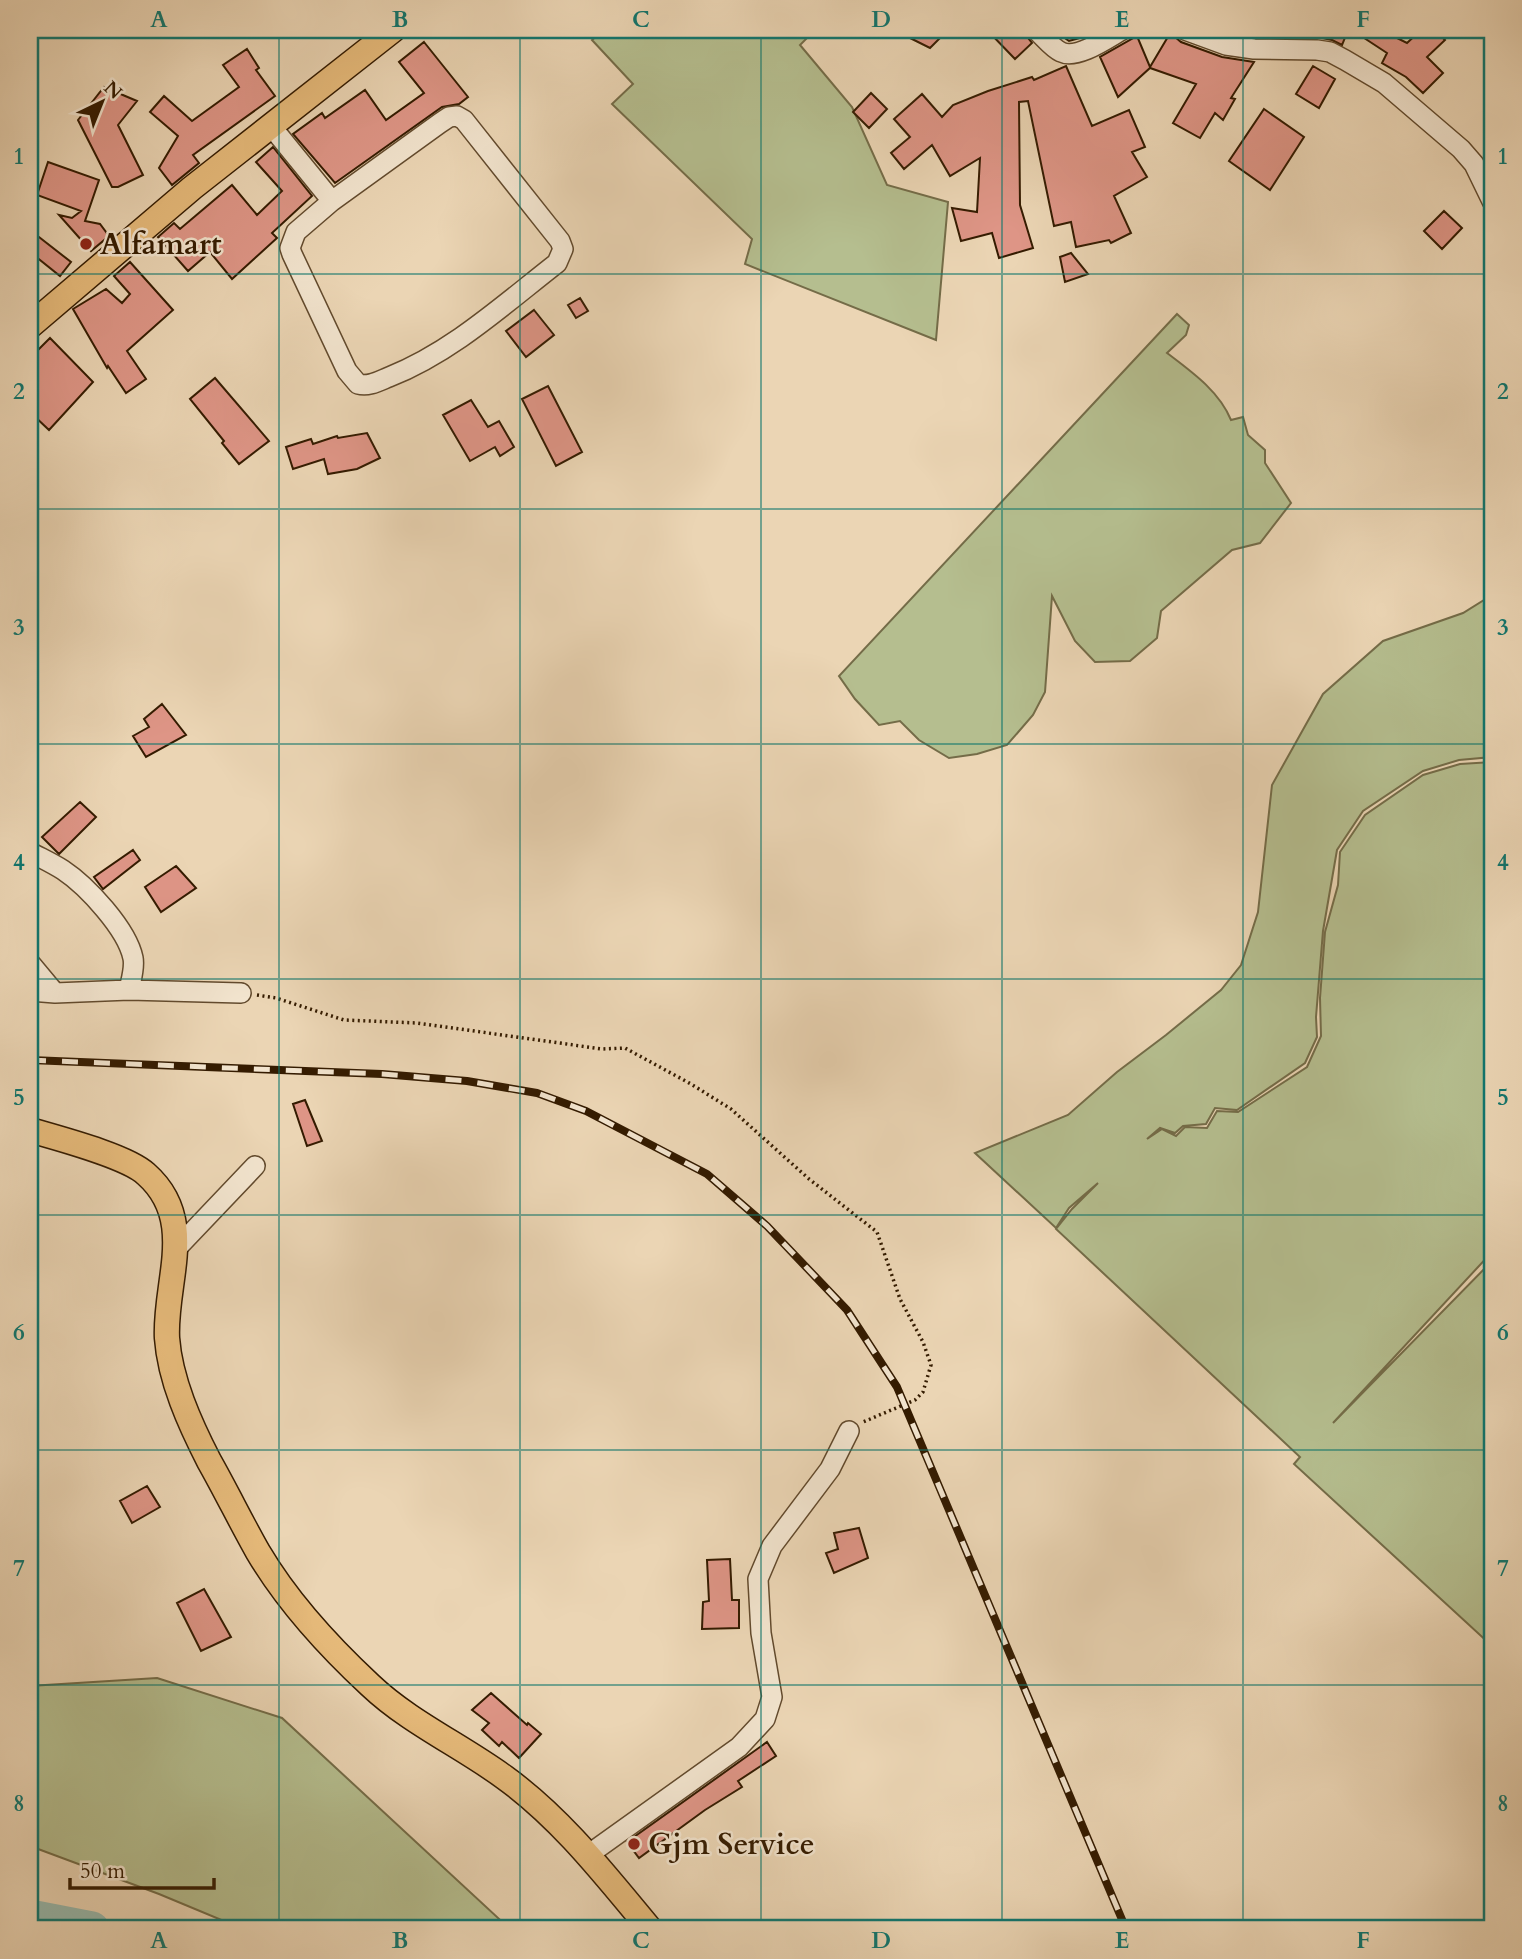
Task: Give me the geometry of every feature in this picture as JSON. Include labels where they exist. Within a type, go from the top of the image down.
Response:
[{"type":"main road","points":[[30,326],[192,188],[393,30]]},
{"type":"main road","points":[[30,1130],[127,1162],[145,1172],[158,1186],[169,1208],[177,1248],[167,1311],[167,1341],[176,1382],[208,1458],[259,1552],[298,1608],[370,1685],[394,1706],[506,1778],[567,1832],[650,1929]]},
{"type":"street","points":[[1036,30],[1061,52],[1070,54],[1084,51],[1122,30]]},
{"type":"street","points":[[1185,30],[1226,45],[1254,49],[1317,50],[1330,52],[1345,60],[1384,83],[1461,149],[1474,164],[1492,201]]},
{"type":"street","points":[[457,116],[464,120],[563,248],[557,263],[448,348],[411,368],[363,386],[353,381],[347,371],[290,248],[296,232],[332,201],[440,123],[449,117],[457,116]]},
{"type":"street","points":[[271,125],[332,201]]},
{"type":"street","points":[[30,852],[63,870],[79,884],[120,931],[133,958],[129,990]]},
{"type":"street","points":[[30,963],[55,993]]},
{"type":"street","points":[[30,991],[240,993]]},
{"type":"street","points":[[177,1248],[255,1166]]},
{"type":"street","points":[[588,1855],[739,1746],[765,1719],[772,1697],[761,1633],[758,1579],[772,1546],[830,1469],[849,1431]]},
{"type":"path","points":[[240,993],[276,998],[344,1020],[417,1023],[602,1049],[625,1048],[731,1109],[809,1179],[874,1229],[900,1299],[923,1342],[931,1365],[923,1392],[915,1400],[870,1418],[849,1431]]},
{"type":"green space","points":[[604,30],[815,30],[800,45],[852,107],[887,185],[948,202],[936,340],[745,264],[752,239],[612,104],[633,84],[592,40]]},
{"type":"green space","points":[[1177,314],[1189,325],[1186,335],[1167,353],[1212,391],[1231,420],[1243,417],[1248,435],[1265,450],[1265,463],[1291,503],[1260,543],[1232,550],[1161,611],[1157,638],[1130,661],[1095,662],[1075,641],[1052,596],[1045,692],[1033,715],[1007,745],[977,754],[949,758],[919,740],[900,721],[879,725],[855,699],[839,676]]},
{"type":"green space","points":[[1492,595],[1492,757],[1459,760],[1423,771],[1363,811],[1337,850],[1323,931],[1316,1017],[1317,1037],[1305,1063],[1237,1110],[1215,1108],[1206,1124],[1183,1126],[1175,1133],[1160,1128],[1147,1139],[1162,1129],[1176,1136],[1185,1127],[1207,1128],[1217,1111],[1238,1112],[1307,1067],[1321,1036],[1320,998],[1325,932],[1338,885],[1340,852],[1365,815],[1423,775],[1460,764],[1492,762],[1492,1252],[1333,1423],[1492,1261],[1492,1646],[1294,1464],[1300,1457],[1056,1229],[1098,1183],[1069,1208],[1056,1228],[975,1153],[1068,1115],[1117,1072],[1221,990],[1241,965],[1258,912],[1272,785],[1323,694],[1383,641],[1463,613]]},
{"type":"green space","points":[[157,1678],[282,1718],[510,1929],[243,1929],[159,1894],[30,1846],[30,1686]]},
{"type":"building","points":[[894,30],[948,30],[930,48]]},
{"type":"building","points":[[987,30],[1024,30],[1032,43],[1015,59]]},
{"type":"building","points":[[1053,30],[1096,30],[1087,36],[1069,41]]},
{"type":"building","points":[[1172,30],[1181,42],[1222,57],[1254,62],[1231,98],[1235,99],[1223,120],[1215,113],[1200,138],[1173,123],[1196,84],[1150,68],[1118,97],[1100,57],[1137,36],[1150,67]]},
{"type":"building","points":[[1297,30],[1348,30],[1342,45],[1332,40],[1297,33]]},
{"type":"building","points":[[1352,30],[1381,30],[1407,43],[1421,30],[1435,30],[1445,40],[1427,57],[1443,73],[1423,93],[1406,77],[1382,63],[1387,53]]},
{"type":"building","points":[[424,42],[468,97],[459,104],[442,107],[335,183],[293,134],[322,113],[325,118],[365,90],[386,120],[424,93],[399,62]]},
{"type":"building","points":[[247,49],[259,68],[256,70],[275,96],[193,155],[199,163],[172,185],[159,168],[178,136],[150,112],[164,96],[192,121],[239,87],[223,65]]},
{"type":"building","points":[[1066,66],[1092,126],[1129,110],[1145,147],[1132,152],[1147,177],[1114,196],[1131,233],[1111,243],[1109,240],[1076,247],[1071,222],[1054,226],[1028,101],[1019,102],[1020,205],[1033,248],[999,258],[992,233],[961,241],[952,208],[977,212],[980,158],[950,176],[932,145],[904,169],[891,153],[910,137],[894,119],[922,94],[942,117],[953,105],[1032,77],[1034,80]]},
{"type":"building","points":[[1313,66],[1335,79],[1319,108],[1296,94]]},
{"type":"building","points":[[104,87],[137,101],[118,125],[143,175],[118,187],[112,187],[78,120]]},
{"type":"building","points":[[871,93],[887,109],[869,128],[853,112]]},
{"type":"building","points":[[1264,109],[1304,137],[1270,190],[1229,161]]},
{"type":"building","points":[[273,147],[312,196],[272,233],[277,238],[232,279],[210,252],[188,271],[158,237],[174,223],[180,229],[232,185],[257,215],[282,191],[256,162]]},
{"type":"building","points":[[48,162],[99,180],[85,221],[100,224],[109,236],[91,251],[59,215],[72,218],[81,211],[37,195]]},
{"type":"building","points":[[1444,211],[1462,228],[1442,249],[1424,231]]},
{"type":"building","points":[[30,230],[71,262],[60,276],[30,252]]},
{"type":"building","points":[[1071,253],[1088,274],[1065,282],[1060,257]]},
{"type":"building","points":[[130,262],[173,310],[127,351],[146,379],[126,393],[108,366],[107,368],[73,309],[106,289],[122,303],[130,294],[114,276]]},
{"type":"building","points":[[580,298],[588,311],[576,318],[568,305]]},
{"type":"building","points":[[534,310],[554,335],[526,357],[506,331]]},
{"type":"building","points":[[50,338],[93,382],[49,430],[30,412],[30,358]]},
{"type":"building","points":[[215,378],[269,441],[239,464],[190,399]]},
{"type":"building","points":[[548,386],[582,452],[556,466],[522,399]]},
{"type":"building","points":[[471,400],[488,427],[499,421],[514,447],[500,456],[495,447],[470,461],[443,415]]},
{"type":"building","points":[[367,433],[380,458],[357,469],[328,474],[324,459],[293,469],[286,447],[311,439],[313,444],[337,436]]},
{"type":"building","points":[[162,704],[186,735],[146,757],[133,736],[149,727],[144,719]]},
{"type":"building","points":[[80,802],[96,817],[59,854],[42,837]]},
{"type":"building","points":[[133,850],[140,860],[103,889],[94,877]]},
{"type":"building","points":[[176,866],[196,888],[161,912],[145,887]]},
{"type":"building","points":[[305,1100],[322,1141],[307,1146],[293,1104]]},
{"type":"building","points":[[147,1486],[160,1507],[132,1523],[120,1501]]},
{"type":"building","points":[[859,1528],[868,1558],[834,1573],[826,1553],[838,1549],[834,1533]]},
{"type":"building","points":[[730,1559],[732,1600],[739,1600],[739,1628],[702,1629],[703,1602],[709,1601],[707,1560]]},
{"type":"building","points":[[204,1589],[231,1637],[201,1651],[177,1603]]},
{"type":"building","points":[[491,1693],[541,1734],[519,1758],[502,1742],[499,1746],[482,1730],[489,1723],[472,1710]]},
{"type":"building","points":[[767,1742],[776,1756],[738,1781],[742,1787],[639,1858],[627,1842]]},
{"type":"waterway","points":[[30,1917],[92,1929]]},
{"type":"railway","points":[[30,1060],[382,1074],[467,1081],[537,1093],[586,1111],[707,1174],[767,1226],[847,1310],[897,1387],[1126,1929]]},
{"type":"place","name":"Alfamart","points":[[86,244]]},
{"type":"place","name":"Gjm Service","points":[[634,1844]]}]
